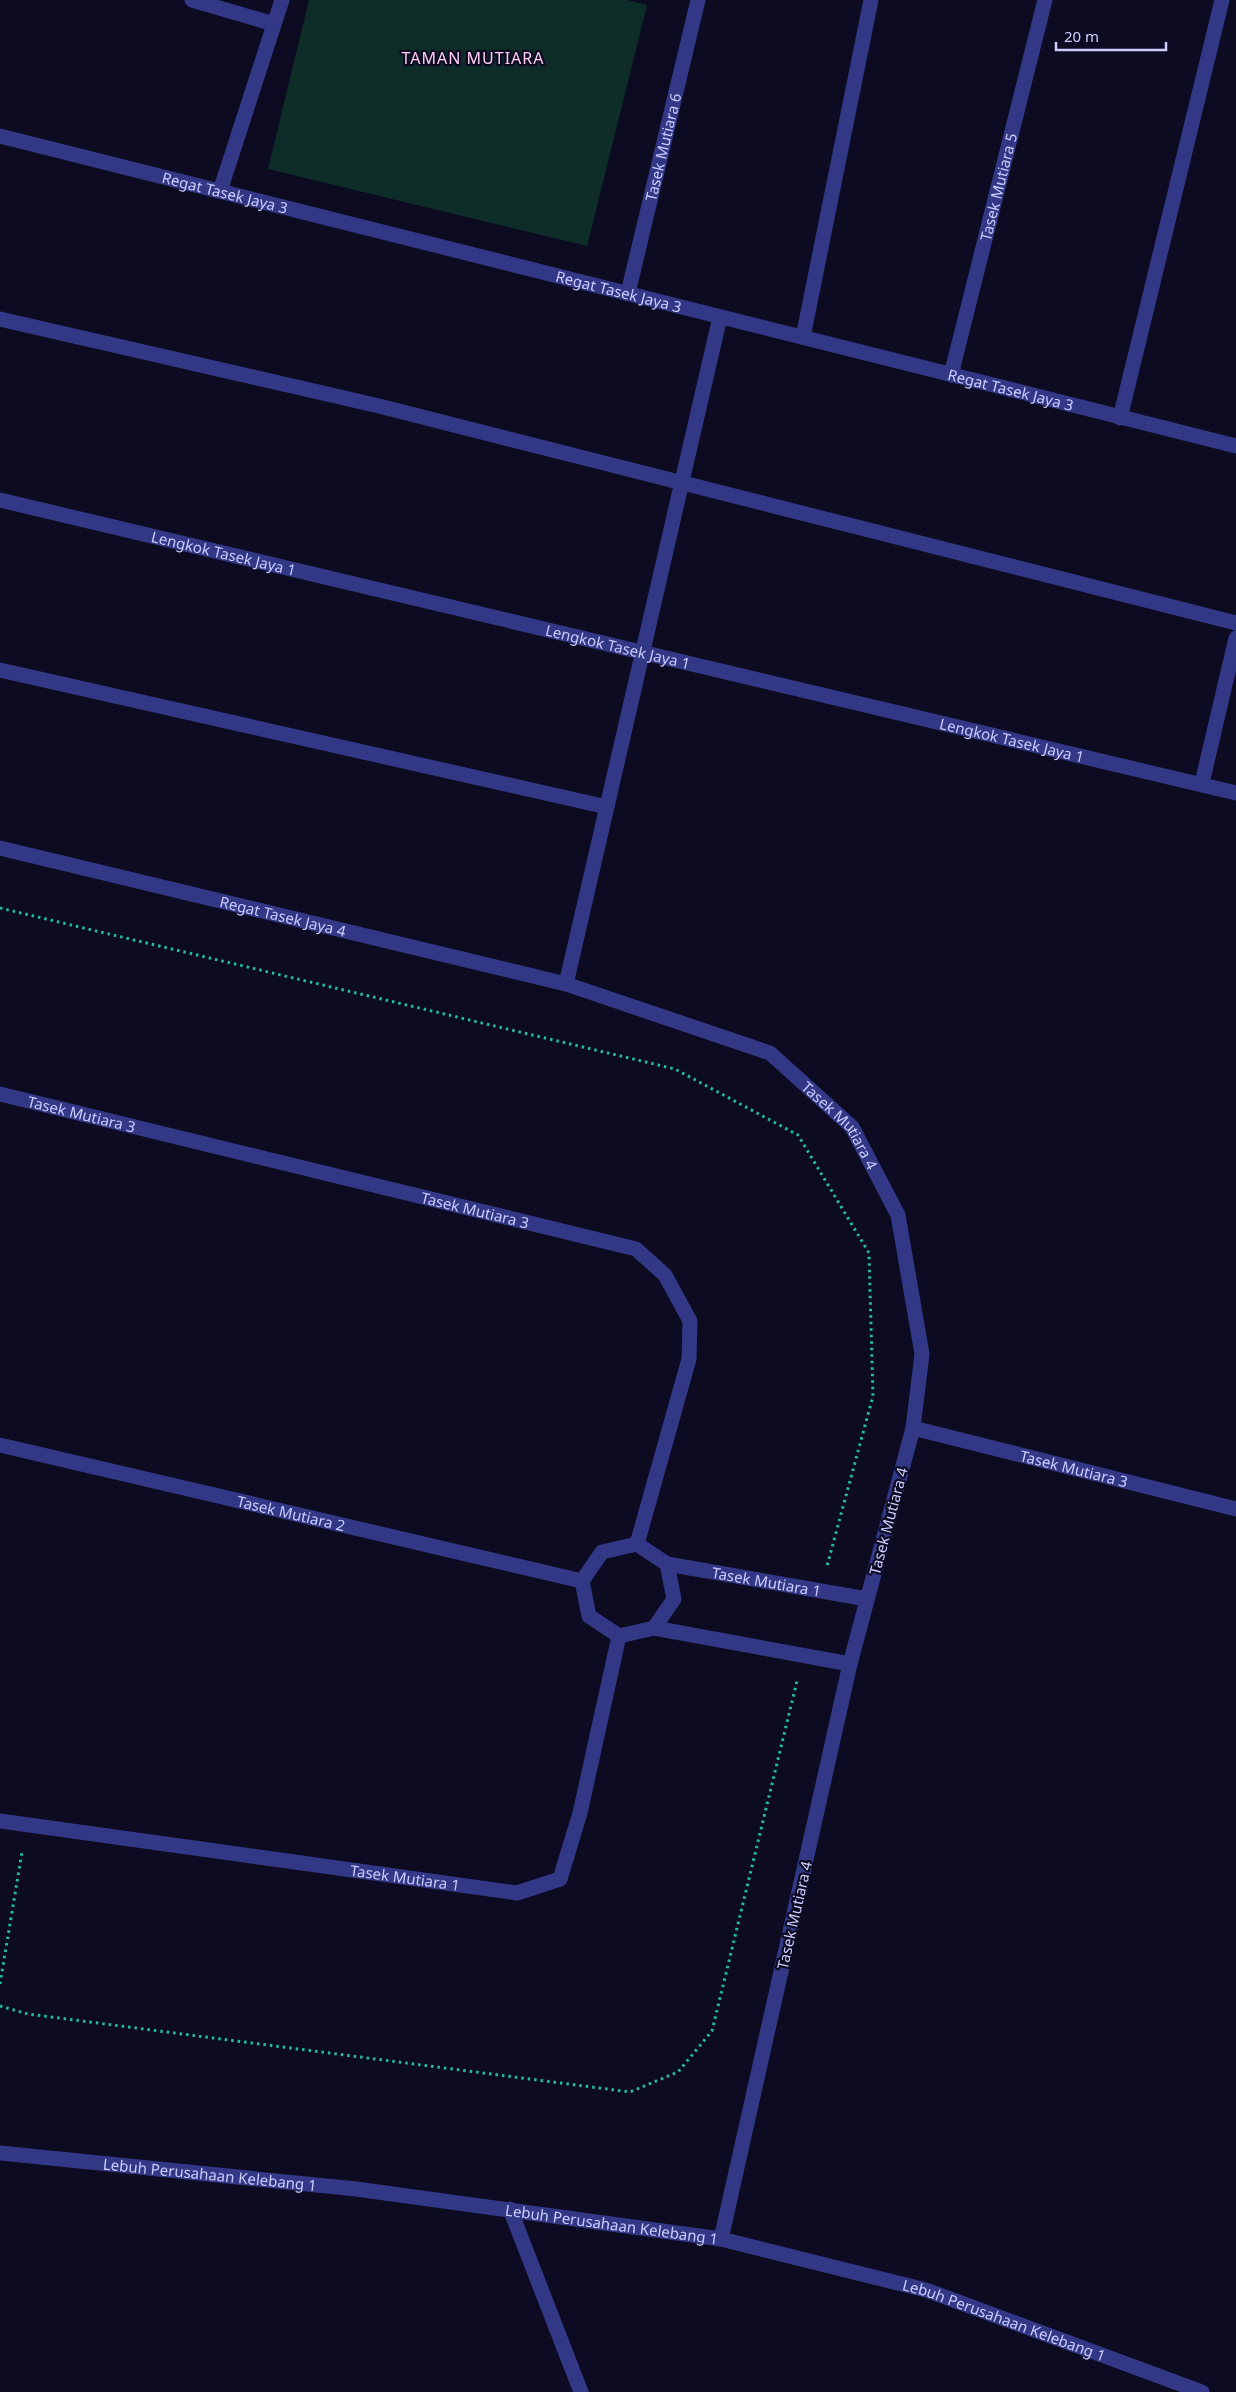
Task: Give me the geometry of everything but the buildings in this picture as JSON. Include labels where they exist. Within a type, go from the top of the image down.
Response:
[{"type":"street","points":[[192,0],[274,24]]},
{"type":"street","points":[[220,191],[282,0]]},
{"type":"street","name":"Tasek Mutiara 6","points":[[628,294],[698,0]]},
{"type":"street","points":[[803,338],[870,0]]},
{"type":"street","name":"Tasek Mutiara 5","points":[[951,375],[1045,0]]},
{"type":"street","points":[[1120,418],[1222,0]]},
{"type":"street","name":"Regat Tasek Jaya 3","points":[[0,136],[1236,446]]},
{"type":"street","points":[[566,984],[720,317]]},
{"type":"street","points":[[0,319],[379,406],[1236,623]]},
{"type":"street","name":"Lengkok Tasek Jaya 1","points":[[0,500],[1236,792]]},
{"type":"street","points":[[1202,783],[1236,638]]},
{"type":"street","points":[[0,670],[607,806]]},
{"type":"street","name":"Regat Tasek Jaya 4","points":[[0,848],[566,984]]},
{"type":"street","name":"Tasek Mutiara 4","points":[[566,984],[770,1053],[852,1128],[898,1215],[922,1354],[913,1428],[850,1664],[721,2239]]},
{"type":"street","name":"Tasek Mutiara 3","points":[[0,1094],[636,1249],[665,1275],[690,1321],[689,1358],[637,1544]]},
{"type":"street","name":"Tasek Mutiara 3","points":[[913,1428],[1236,1509]]},
{"type":"street","name":"Tasek Mutiara 2","points":[[0,1444],[582,1581]]},
{"type":"street","points":[[654,1628],[674,1599],[667,1564],[637,1544],[602,1552],[582,1581],[589,1616],[619,1636],[654,1628],[850,1664]]},
{"type":"street","name":"Tasek Mutiara 1","points":[[667,1564],[867,1599]]},
{"type":"street","name":"Tasek Mutiara 1","points":[[0,1821],[517,1894],[560,1879],[580,1813],[619,1636]]},
{"type":"street","name":"Lebuh Perusahaan Kelebang 1","points":[[0,2153],[356,2188],[721,2239],[926,2290],[1202,2392]]},
{"type":"street","points":[[510,2209],[581,2392]]},
{"type":"path","points":[[0,908],[675,1069],[798,1135],[870,1253],[874,1396],[821,1591]]},
{"type":"path","points":[[0,2006],[38,2016],[630,2092],[678,2072],[712,2031],[804,1656]]},
{"type":"path","points":[[0,1984],[27,1825]]},
{"type":"green space","points":[[309,0],[627,0],[647,5],[587,246],[268,169]]},
{"type":"district","name":"TAMAN MUTIARA","points":[[473,58]]}]
